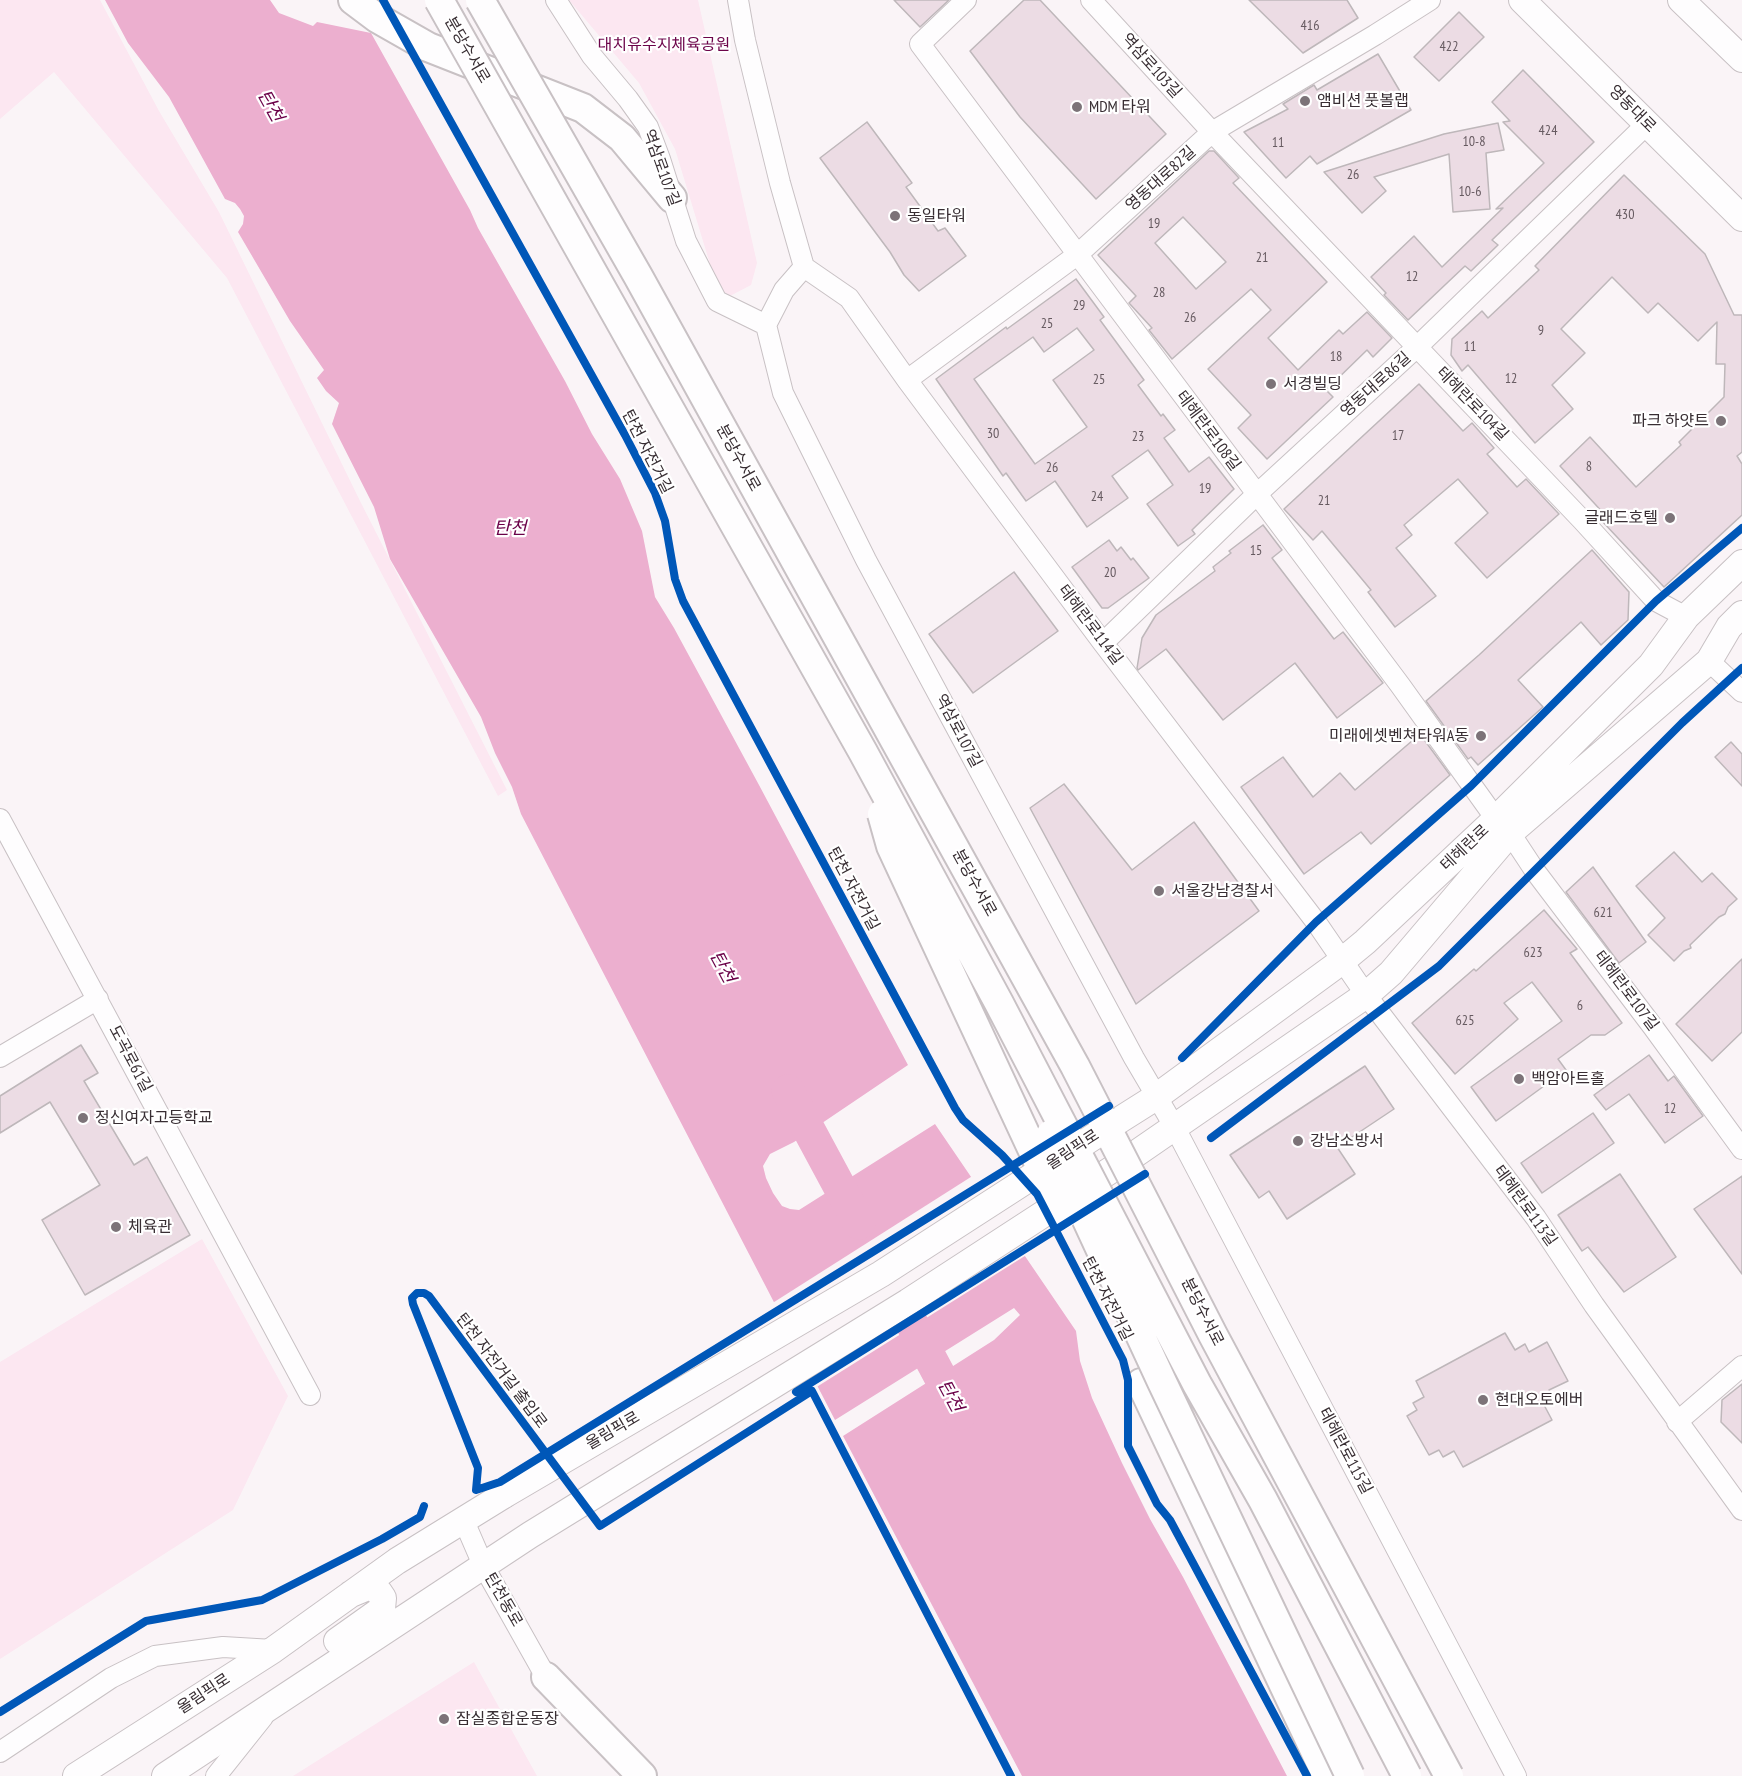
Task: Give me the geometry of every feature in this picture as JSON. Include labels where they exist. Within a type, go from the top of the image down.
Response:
[{"type":"highway","points":[[353,0],[377,18],[428,47],[583,108],[622,138],[672,198]]},
{"type":"highway","name":"분당수서로","points":[[439,0],[863,752],[999,1003],[1197,1384],[1263,1500],[1407,1776]]},
{"type":"highway","name":"분당수서로","points":[[480,0],[638,276],[1069,1056],[1213,1335],[1449,1776]]},
{"type":"highway","points":[[863,752],[891,846],[966,1002],[1144,1391],[1327,1776]]},
{"type":"highway","points":[[999,1003],[1068,1179],[1350,1776]]},
{"type":"highway","points":[[546,1677],[642,1776]]},
{"type":"main road","name":"영동대로","points":[[1522,0],[1742,218]]},
{"type":"main road","points":[[1681,0],[1738,48]]},
{"type":"main road","name":"테헤란로","points":[[1174,1126],[1366,995],[1391,973],[1503,826],[1651,665],[1686,617],[1742,563]]},
{"type":"main road","name":"테헤란로","points":[[1156,1097],[1342,961],[1503,826],[1709,661],[1729,627],[1742,614]]},
{"type":"main road","name":"올림픽로","points":[[76,1776],[273,1650],[397,1562],[504,1495],[881,1274],[1156,1097]]},
{"type":"main road","points":[[165,1776],[483,1565],[908,1302],[1134,1155],[1174,1126]]},
{"type":"main road","points":[[311,1678],[333,1644],[382,1609],[383,1598],[370,1586],[346,1598]]},
{"type":"street","name":"역삼로107길","points":[[556,0],[592,56],[648,127],[686,241],[717,301],[766,325],[783,393],[845,520],[1156,1097],[1174,1126]]},
{"type":"street","points":[[738,0],[745,40],[804,267],[784,290],[766,325]]},
{"type":"street","name":"테헤란로108길","points":[[966,0],[920,44],[1503,826]]},
{"type":"street","name":"역삼로103길","points":[[1091,0],[1212,132]]},
{"type":"street","name":"영동대로82길","points":[[907,380],[1077,255],[1212,132],[1430,0]]},
{"type":"street","name":"영동대로86길","points":[[1103,643],[1256,495],[1417,348],[1647,124]]},
{"type":"street","name":"테헤란로104길","points":[[1212,132],[1582,520],[1656,601],[1686,617]]},
{"type":"street","name":"테헤란로114길","points":[[804,267],[849,298],[907,380],[1103,643],[1316,922],[1366,995]]},
{"type":"street","points":[[1709,661],[1742,692]]},
{"type":"street","name":"도곡로61길","points":[[0,819],[310,1395]]},
{"type":"street","name":"테헤란로107길","points":[[1503,826],[1742,1149]]},
{"type":"street","name":"테헤란로113길","points":[[1366,995],[1536,1218],[1677,1422],[1742,1510]]},
{"type":"street","points":[[0,1057],[98,999]]},
{"type":"street","name":"테헤란로115길","points":[[1174,1126],[1516,1776]]},
{"type":"street","points":[[1677,1422],[1742,1366]]},
{"type":"street","name":"탄천동로","points":[[464,1521],[483,1565],[546,1677]]},
{"type":"street","points":[[0,1752],[111,1678],[155,1656],[224,1647],[273,1650]]},
{"type":"street","points":[[216,1776],[275,1702]]},
{"type":"green space","points":[[0,0],[100,0],[159,111],[219,212],[360,501],[507,790],[498,796],[227,278],[54,72],[0,119]]},
{"type":"green space","name":"대치유수지체육공원","points":[[569,0],[698,0],[757,263],[751,285],[730,296],[717,287],[675,149],[639,83]]},
{"type":"green space","points":[[202,1239],[288,1396],[233,1510],[0,1659],[0,1362]]},
{"type":"green space","name":"잠실종합운동장","points":[[474,1662],[537,1776],[293,1776]]},
{"type":"water","name":"탄천","points":[[105,0],[270,0],[279,13],[313,26],[317,22],[371,33],[565,381],[592,434],[620,479],[642,531],[655,597],[759,785],[908,1065],[794,1142],[770,1154],[763,1166],[773,1193],[782,1206],[799,1210],[935,1124],[1076,1331],[1080,1361],[1092,1398],[1122,1463],[1287,1776],[1022,1776],[843,1436],[994,1340],[1020,1315],[1014,1308],[835,1420],[521,814],[512,787],[481,717],[390,559],[374,507],[332,424],[339,403],[326,391],[317,378],[324,370],[290,321],[238,232],[243,224],[244,216],[240,209],[235,203],[225,199],[169,97],[128,43]]},
{"type":"pier","points":[[974,1175],[1028,1254],[815,1388],[771,1304]]},
{"type":"building","points":[[894,0],[949,0],[920,27]]},
{"type":"building","name":"MDM 타워","points":[[1024,0],[1040,0],[1166,134],[1096,199],[1020,117],[970,51]]},
{"type":"building","points":[[1249,0],[1347,0],[1358,18],[1303,53]]},
{"type":"building","points":[[1459,12],[1484,37],[1439,81],[1414,57]]},
{"type":"building","points":[[1378,54],[1411,110],[1317,164],[1310,156],[1286,178],[1244,132],[1288,109],[1283,104],[1314,85],[1317,90]]},
{"type":"building","points":[[1523,70],[1594,142],[1492,240],[1498,245],[1471,271],[1465,266],[1408,320],[1384,295],[1386,293],[1371,277],[1414,236],[1442,267],[1503,208],[1496,209],[1544,163],[1503,122],[1510,121],[1492,102]]},
{"type":"building","name":"동일타워","points":[[867,122],[912,183],[906,187],[938,231],[945,228],[966,256],[919,291],[904,275],[890,252],[820,158]]},
{"type":"building","points":[[1498,123],[1504,150],[1486,153],[1490,209],[1453,212],[1449,154],[1374,177],[1386,191],[1362,213],[1324,172],[1444,134]]},
{"type":"building","points":[[1209,151],[1214,151],[1239,178],[1233,183],[1327,282],[1268,338],[1298,370],[1339,330],[1343,334],[1367,312],[1392,338],[1373,357],[1367,350],[1326,390],[1333,397],[1267,459],[1238,428],[1251,415],[1208,369],[1271,310],[1251,289],[1172,359],[1149,330],[1152,328],[1129,303],[1136,296],[1098,255]],"holes":[[[1183,217],[1226,262],[1196,289],[1155,243]]]},
{"type":"building","points":[[1624,175],[1705,254],[1734,315],[1742,315],[1742,452],[1737,456],[1742,464],[1742,515],[1664,587],[1601,520],[1606,516],[1560,466],[1590,437],[1636,487],[1681,445],[1679,442],[1724,397],[1725,364],[1716,364],[1717,322],[1698,341],[1658,303],[1648,313],[1612,277],[1561,329],[1585,353],[1552,385],[1573,409],[1535,443],[1468,365],[1462,371],[1451,355],[1452,339],[1482,311],[1488,318],[1539,270],[1535,266]]},
{"type":"building","points":[[1076,279],[1104,317],[1100,320],[1144,380],[1138,385],[1161,416],[1163,414],[1175,430],[1164,438],[1189,472],[1209,457],[1234,489],[1192,530],[1195,534],[1178,546],[1147,504],[1173,485],[1148,450],[1112,476],[1128,498],[1087,527],[1055,481],[1026,501],[1006,473],[1003,476],[936,379],[1006,327],[1007,329]],"holes":[[[1077,328],[1094,350],[1053,380],[1087,427],[1035,464],[974,379],[1033,337],[1044,352]]]},
{"type":"building","points":[[1419,384],[1463,431],[1472,423],[1494,448],[1487,454],[1517,487],[1526,479],[1559,514],[1487,578],[1455,543],[1488,513],[1458,479],[1404,525],[1412,535],[1396,548],[1436,596],[1395,627],[1368,592],[1371,590],[1322,531],[1313,540],[1284,509]]},
{"type":"building","points":[[1263,525],[1282,550],[1272,558],[1334,639],[1343,632],[1383,683],[1337,718],[1295,663],[1223,720],[1166,649],[1138,670],[1137,668],[1142,638],[1156,615],[1215,571],[1213,567],[1231,553],[1229,551]]},
{"type":"building","points":[[1109,540],[1117,551],[1121,547],[1131,560],[1133,558],[1149,578],[1108,608],[1102,608],[1072,567]]},
{"type":"building","points":[[1592,550],[1629,592],[1628,620],[1601,645],[1581,622],[1518,680],[1543,707],[1478,765],[1471,757],[1468,759],[1426,701]]},
{"type":"building","points":[[1014,572],[1058,631],[973,693],[929,634]]},
{"type":"building","points":[[1420,734],[1450,775],[1371,844],[1361,832],[1304,874],[1241,787],[1283,757],[1313,797],[1340,773],[1355,790]]},
{"type":"building","points":[[1731,742],[1742,754],[1742,786],[1715,757]]},
{"type":"building","name":"서울강남경찰서","points":[[1064,784],[1132,870],[1194,822],[1259,911],[1136,1004],[1030,808]]},
{"type":"building","points":[[1674,852],[1702,882],[1712,873],[1737,899],[1728,907],[1725,914],[1690,945],[1691,948],[1684,951],[1674,961],[1648,935],[1665,918],[1636,886]]},
{"type":"building","points":[[1593,867],[1646,942],[1619,963],[1566,892]]},
{"type":"building","points":[[1544,910],[1577,949],[1570,953],[1622,1023],[1605,1035],[1591,1035],[1558,1059],[1566,1070],[1496,1121],[1471,1087],[1562,1021],[1532,982],[1504,1003],[1518,1019],[1455,1074],[1412,1023],[1474,969],[1476,971]]},
{"type":"building","points":[[1742,959],[1742,1032],[1712,1061],[1676,1024]]},
{"type":"building","points":[[81,1045],[98,1073],[84,1081],[134,1165],[147,1157],[190,1235],[85,1295],[42,1220],[100,1185],[50,1102],[0,1133],[0,1096]]},
{"type":"building","points":[[1649,1055],[1668,1081],[1674,1076],[1703,1116],[1665,1143],[1629,1094],[1606,1110],[1594,1095]]},
{"type":"building","name":"강남소방서","points":[[1365,1066],[1394,1109],[1337,1147],[1355,1174],[1287,1219],[1269,1191],[1259,1198],[1230,1155]]},
{"type":"building","name":"백암아트홀","points":[[1593,1113],[1614,1143],[1542,1193],[1521,1163]]},
{"type":"building","points":[[1620,1174],[1676,1257],[1624,1292],[1588,1247],[1582,1251],[1558,1215]]},
{"type":"building","points":[[1742,1176],[1742,1274],[1694,1209]]},
{"type":"building","name":"현대오토에버","points":[[1505,1333],[1515,1350],[1525,1344],[1529,1352],[1547,1342],[1568,1381],[1549,1390],[1553,1397],[1543,1403],[1552,1420],[1463,1467],[1454,1451],[1443,1457],[1439,1450],[1429,1455],[1407,1416],[1417,1410],[1413,1403],[1424,1397],[1416,1381]]},
{"type":"building","points":[[1742,1384],[1742,1443],[1721,1422],[1722,1400]]},
{"type":"waterway","name":"탄천","points":[[788,1091],[859,1223]]},
{"type":"waterway","name":"탄천","points":[[911,1322],[960,1414]]},
{"type":"cycle path","name":"탄천 자전거길","points":[[383,0],[655,493],[665,521],[675,579],[683,601],[955,1108],[963,1120],[1002,1155],[1037,1194],[1123,1360],[1128,1380],[1128,1446],[1157,1504],[1170,1520],[1307,1776]]},
{"type":"cycle path","points":[[1182,1058],[1316,922],[1471,786],[1656,601],[1742,528]]},
{"type":"cycle path","points":[[1211,1138],[1439,966],[1682,723],[1742,668]]},
{"type":"cycle path","name":"탄천 자전거길 출입로","points":[[1011,1776],[812,1391],[600,1526],[429,1296],[417,1293],[412,1298],[478,1468],[476,1490],[500,1482],[1109,1106]]},
{"type":"cycle path","points":[[796,1392],[1145,1174]]},
{"type":"cycle path","points":[[0,1712],[146,1621],[262,1600],[382,1539],[420,1517],[424,1506]]},
{"type":"place","name":"앰비션 풋볼랩","points":[[1305,101]]},
{"type":"place","name":"MDM 타워","points":[[1077,107]]},
{"type":"place","name":"동일타워","points":[[895,216]]},
{"type":"place","name":"서경빌딩","points":[[1271,384]]},
{"type":"place","name":"파크 하얏트","points":[[1721,421]]},
{"type":"place","name":"글래드호텔","points":[[1670,518]]},
{"type":"place","name":"미래에셋벤쳐타워A동","points":[[1481,736]]},
{"type":"place","name":"서울강남경찰서","points":[[1159,891]]},
{"type":"place","name":"백암아트홀","points":[[1519,1079]]},
{"type":"place","name":"정신여자고등학교","points":[[83,1118]]},
{"type":"place","name":"강남소방서","points":[[1298,1141]]},
{"type":"place","name":"체육관","points":[[116,1227]]},
{"type":"place","name":"현대오토에버","points":[[1483,1400]]},
{"type":"place","name":"잠실종합운동장","points":[[444,1719]]}]
